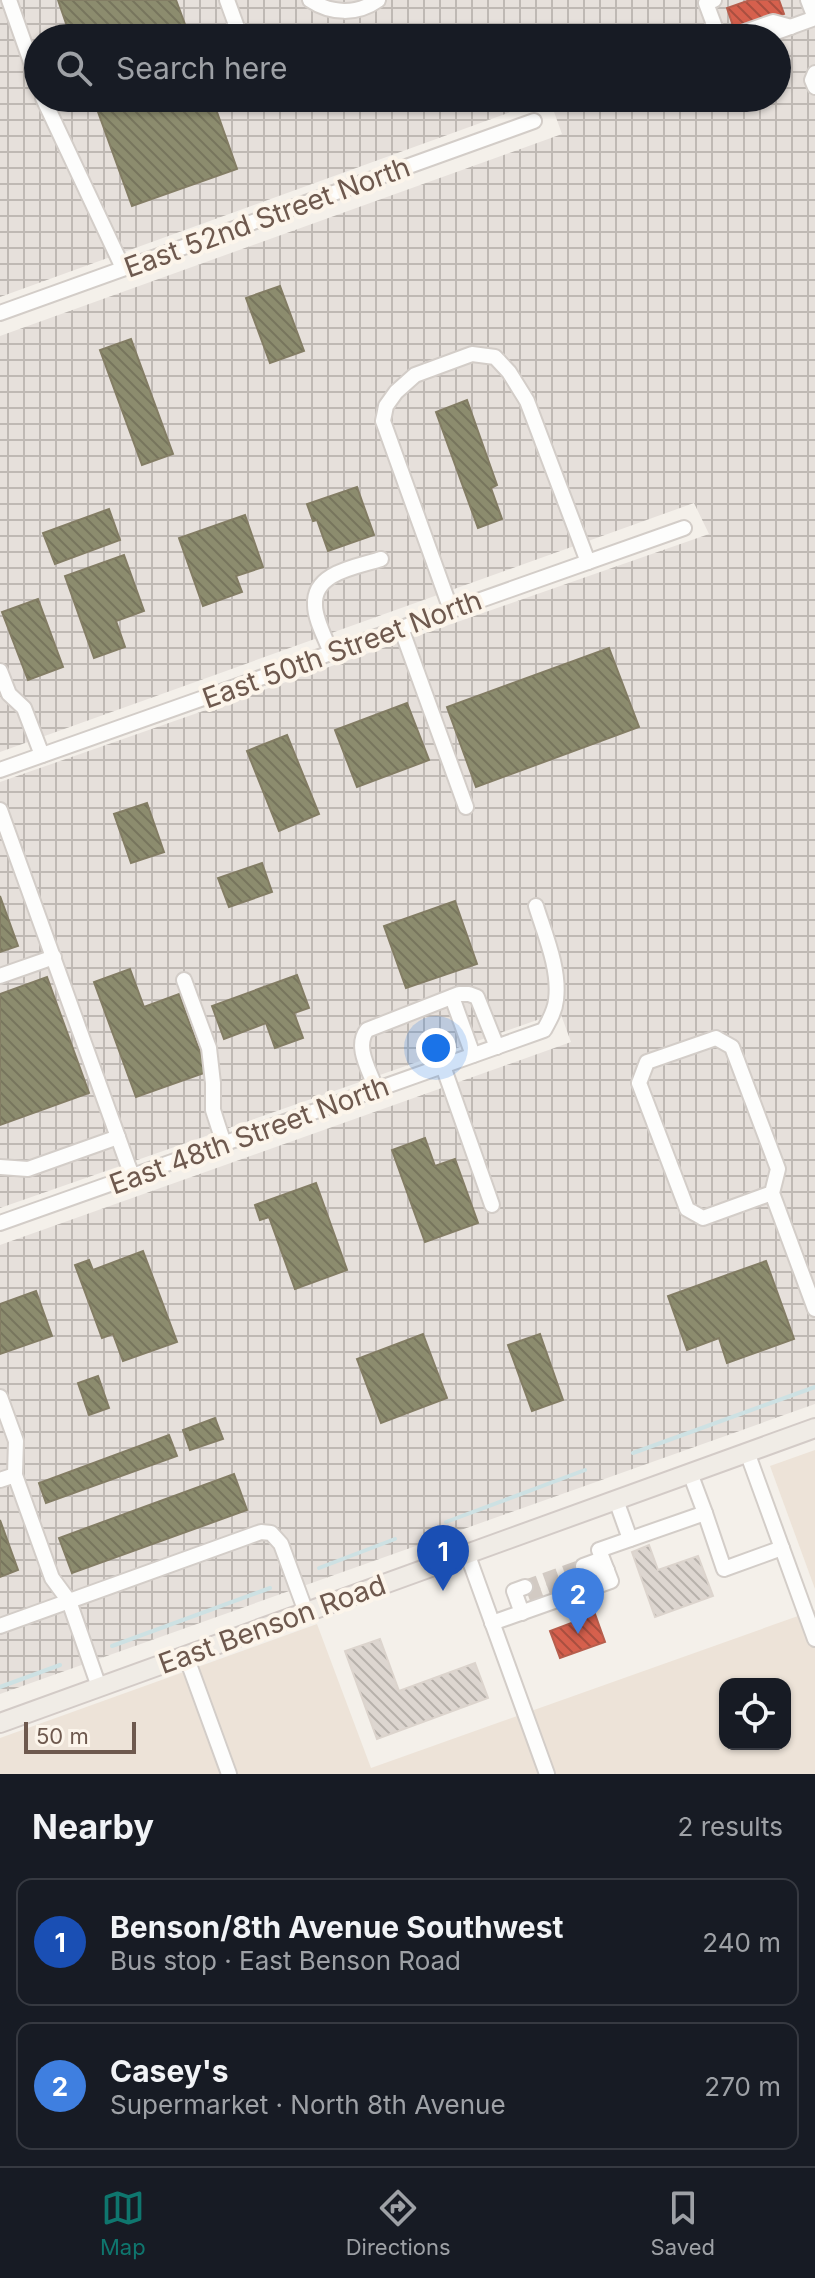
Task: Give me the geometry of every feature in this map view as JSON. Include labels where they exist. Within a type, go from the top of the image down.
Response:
[{"type":"main road","name":"East Benson Road","points":[[0,1723],[815,1428]]},
{"type":"street","points":[[9,0],[24,42]]},
{"type":"street","points":[[227,0],[236,24]]},
{"type":"street","points":[[310,0],[336,11],[353,11],[378,0]]},
{"type":"street","points":[[714,0],[706,3],[714,24]]},
{"type":"street","points":[[791,27],[815,18],[808,0]]},
{"type":"street","points":[[815,73],[812,80],[815,87]]},
{"type":"street","points":[[50,112],[123,268]]},
{"type":"street","name":"East 52nd Street North","points":[[0,313],[534,121]]},
{"type":"street","points":[[451,610],[383,421],[386,406],[415,375],[472,354],[495,357],[509,372],[527,401],[588,562]]},
{"type":"street","name":"East 50th Street North","points":[[0,770],[684,528]]},
{"type":"street","points":[[331,653],[314,607],[321,582],[335,574],[381,559]]},
{"type":"street","points":[[401,628],[466,807]]},
{"type":"street","points":[[0,671],[9,694],[24,708],[42,755]]},
{"type":"street","points":[[0,810],[132,1176]]},
{"type":"street","name":"East 48th Street North","points":[[0,1223],[544,1030],[557,998],[554,970],[536,906]]},
{"type":"street","points":[[0,976],[54,957]]},
{"type":"street","points":[[184,980],[209,1048],[213,1110],[224,1144]]},
{"type":"street","points":[[376,1089],[360,1045],[367,1030],[452,997],[469,994],[477,997],[497,1047]]},
{"type":"street","points":[[452,997],[473,1055]]},
{"type":"street","points":[[772,1193],[703,1218],[687,1209],[639,1083],[647,1062],[716,1038],[732,1047],[778,1169],[772,1193],[815,1309]]},
{"type":"street","points":[[443,1066],[492,1205]]},
{"type":"street","points":[[0,1167],[28,1169],[118,1137]]},
{"type":"street","points":[[0,1397],[16,1441],[15,1475],[52,1578],[69,1601],[99,1687]]},
{"type":"street","points":[[747,1452],[815,1639]]},
{"type":"street","points":[[690,1473],[724,1569],[782,1548]]},
{"type":"street","points":[[0,1480],[15,1475]]},
{"type":"street","points":[[616,1500],[630,1539]]},
{"type":"street","points":[[492,1623],[524,1600],[611,1581],[599,1550],[705,1513]]},
{"type":"street","points":[[0,1626],[261,1532],[271,1533],[281,1544],[306,1612]]},
{"type":"street","points":[[467,1553],[547,1774]]},
{"type":"street","points":[[585,1572],[604,1565]]},
{"type":"street","points":[[186,1656],[229,1774]]},
{"type":"shaded area","points":[[0,0],[815,0],[815,1404],[0,1694],[0,1245],[571,1042],[560,1012],[0,1208],[0,782],[709,534],[694,503],[0,752],[0,336],[562,134],[554,112],[791,112],[791,24],[24,24],[24,112],[510,112],[0,297]]},
{"type":"shaded area","points":[[815,1450],[815,1589],[770,1466]]},
{"type":"shaded area","points":[[815,1610],[815,1774],[0,1774],[0,1738],[317,1624],[371,1768]]},
{"type":"building: Shops","points":[[750,0],[779,0],[784,14],[757,24],[732,24],[727,8]]},
{"type":"building: Shops","points":[[595,1614],[605,1642],[560,1658],[550,1631]]},
{"type":"building: Industry","points":[[58,0],[176,0],[185,24],[66,24]]},
{"type":"building: Industry","points":[[98,112],[217,112],[237,169],[132,206]]},
{"type":"building: Industry","points":[[280,286],[304,351],[270,363],[246,298]]},
{"type":"building: Industry","points":[[131,339],[173,454],[142,465],[100,350]]},
{"type":"building: Industry","points":[[467,400],[497,485],[491,488],[502,519],[478,528],[436,412]]},
{"type":"building: Industry","points":[[357,487],[374,535],[328,551],[317,520],[313,521],[307,504]]},
{"type":"building: Industry","points":[[109,509],[120,540],[55,564],[43,533]]},
{"type":"building: Industry","points":[[245,515],[263,567],[236,576],[242,592],[203,606],[179,538]]},
{"type":"building: Industry","points":[[124,555],[144,611],[116,621],[125,647],[94,658],[65,576]]},
{"type":"building: Industry","points":[[38,599],[63,667],[28,680],[2,612]]},
{"type":"building: Industry","points":[[609,648],[639,727],[476,787],[447,707]]},
{"type":"building: Industry","points":[[407,703],[429,760],[357,787],[335,730]]},
{"type":"building: Industry","points":[[287,735],[319,814],[279,831],[247,751]]},
{"type":"building: Industry","points":[[147,803],[164,852],[131,863],[114,814]]},
{"type":"building: Industry","points":[[262,863],[272,892],[229,907],[218,878]]},
{"type":"building: Industry","points":[[0,896],[18,946],[0,952]]},
{"type":"building: Industry","points":[[455,901],[477,964],[406,988],[384,926]]},
{"type":"building: Industry","points":[[130,969],[144,1007],[179,994],[207,1072],[136,1097],[94,982]]},
{"type":"building: Industry","points":[[297,975],[309,1008],[294,1013],[303,1038],[275,1048],[266,1023],[224,1039],[212,1006]]},
{"type":"building: Industry","points":[[47,977],[89,1093],[0,1125],[0,994]]},
{"type":"building: Industry","points":[[425,1138],[435,1166],[455,1159],[478,1223],[425,1242],[392,1150]]},
{"type":"building: Industry","points":[[316,1183],[347,1270],[295,1289],[269,1217],[260,1220],[255,1205]]},
{"type":"building: Industry","points":[[143,1251],[177,1342],[123,1361],[113,1334],[102,1338],[75,1265],[89,1260],[93,1270]]},
{"type":"building: Industry","points":[[766,1261],[794,1339],[727,1363],[719,1338],[687,1350],[668,1296]]},
{"type":"building: Industry","points":[[36,1291],[52,1336],[0,1354],[0,1304]]},
{"type":"building: Industry","points":[[423,1334],[447,1398],[381,1423],[357,1359]]},
{"type":"building: Industry","points":[[540,1334],[563,1400],[532,1411],[508,1345]]},
{"type":"building: Industry","points":[[98,1376],[109,1408],[89,1415],[78,1383]]},
{"type":"building: Industry","points":[[215,1418],[223,1439],[190,1450],[183,1430]]},
{"type":"building: Industry","points":[[169,1435],[177,1456],[46,1503],[39,1483]]},
{"type":"building: Industry","points":[[234,1474],[247,1510],[72,1573],[59,1538]]},
{"type":"building: Industry","points":[[0,1520],[18,1570],[0,1577]]},
{"type":"building: Other","points":[[649,1545],[658,1570],[698,1556],[713,1596],[655,1617],[632,1552]]},
{"type":"building: Other","points":[[380,1639],[399,1691],[475,1663],[488,1698],[377,1739],[345,1651]]},
{"type":"waterway","points":[[633,1453],[815,1387]]},
{"type":"waterway","points":[[446,1522],[585,1470]]},
{"type":"waterway","points":[[319,1568],[395,1539]]},
{"type":"waterway","points":[[112,1646],[270,1588]]},
{"type":"waterway","points":[[0,1687],[60,1665]]},
{"type":"tunnel","points":[[525,1587],[583,1566]]},
{"type":"tunnel","points":[[529,1598],[587,1577]]},
{"type":"place","name":"Benson/8th Avenue Southwest","points":[[443,1591]]},
{"type":"place","name":"Casey's","points":[[578,1634]]}]
